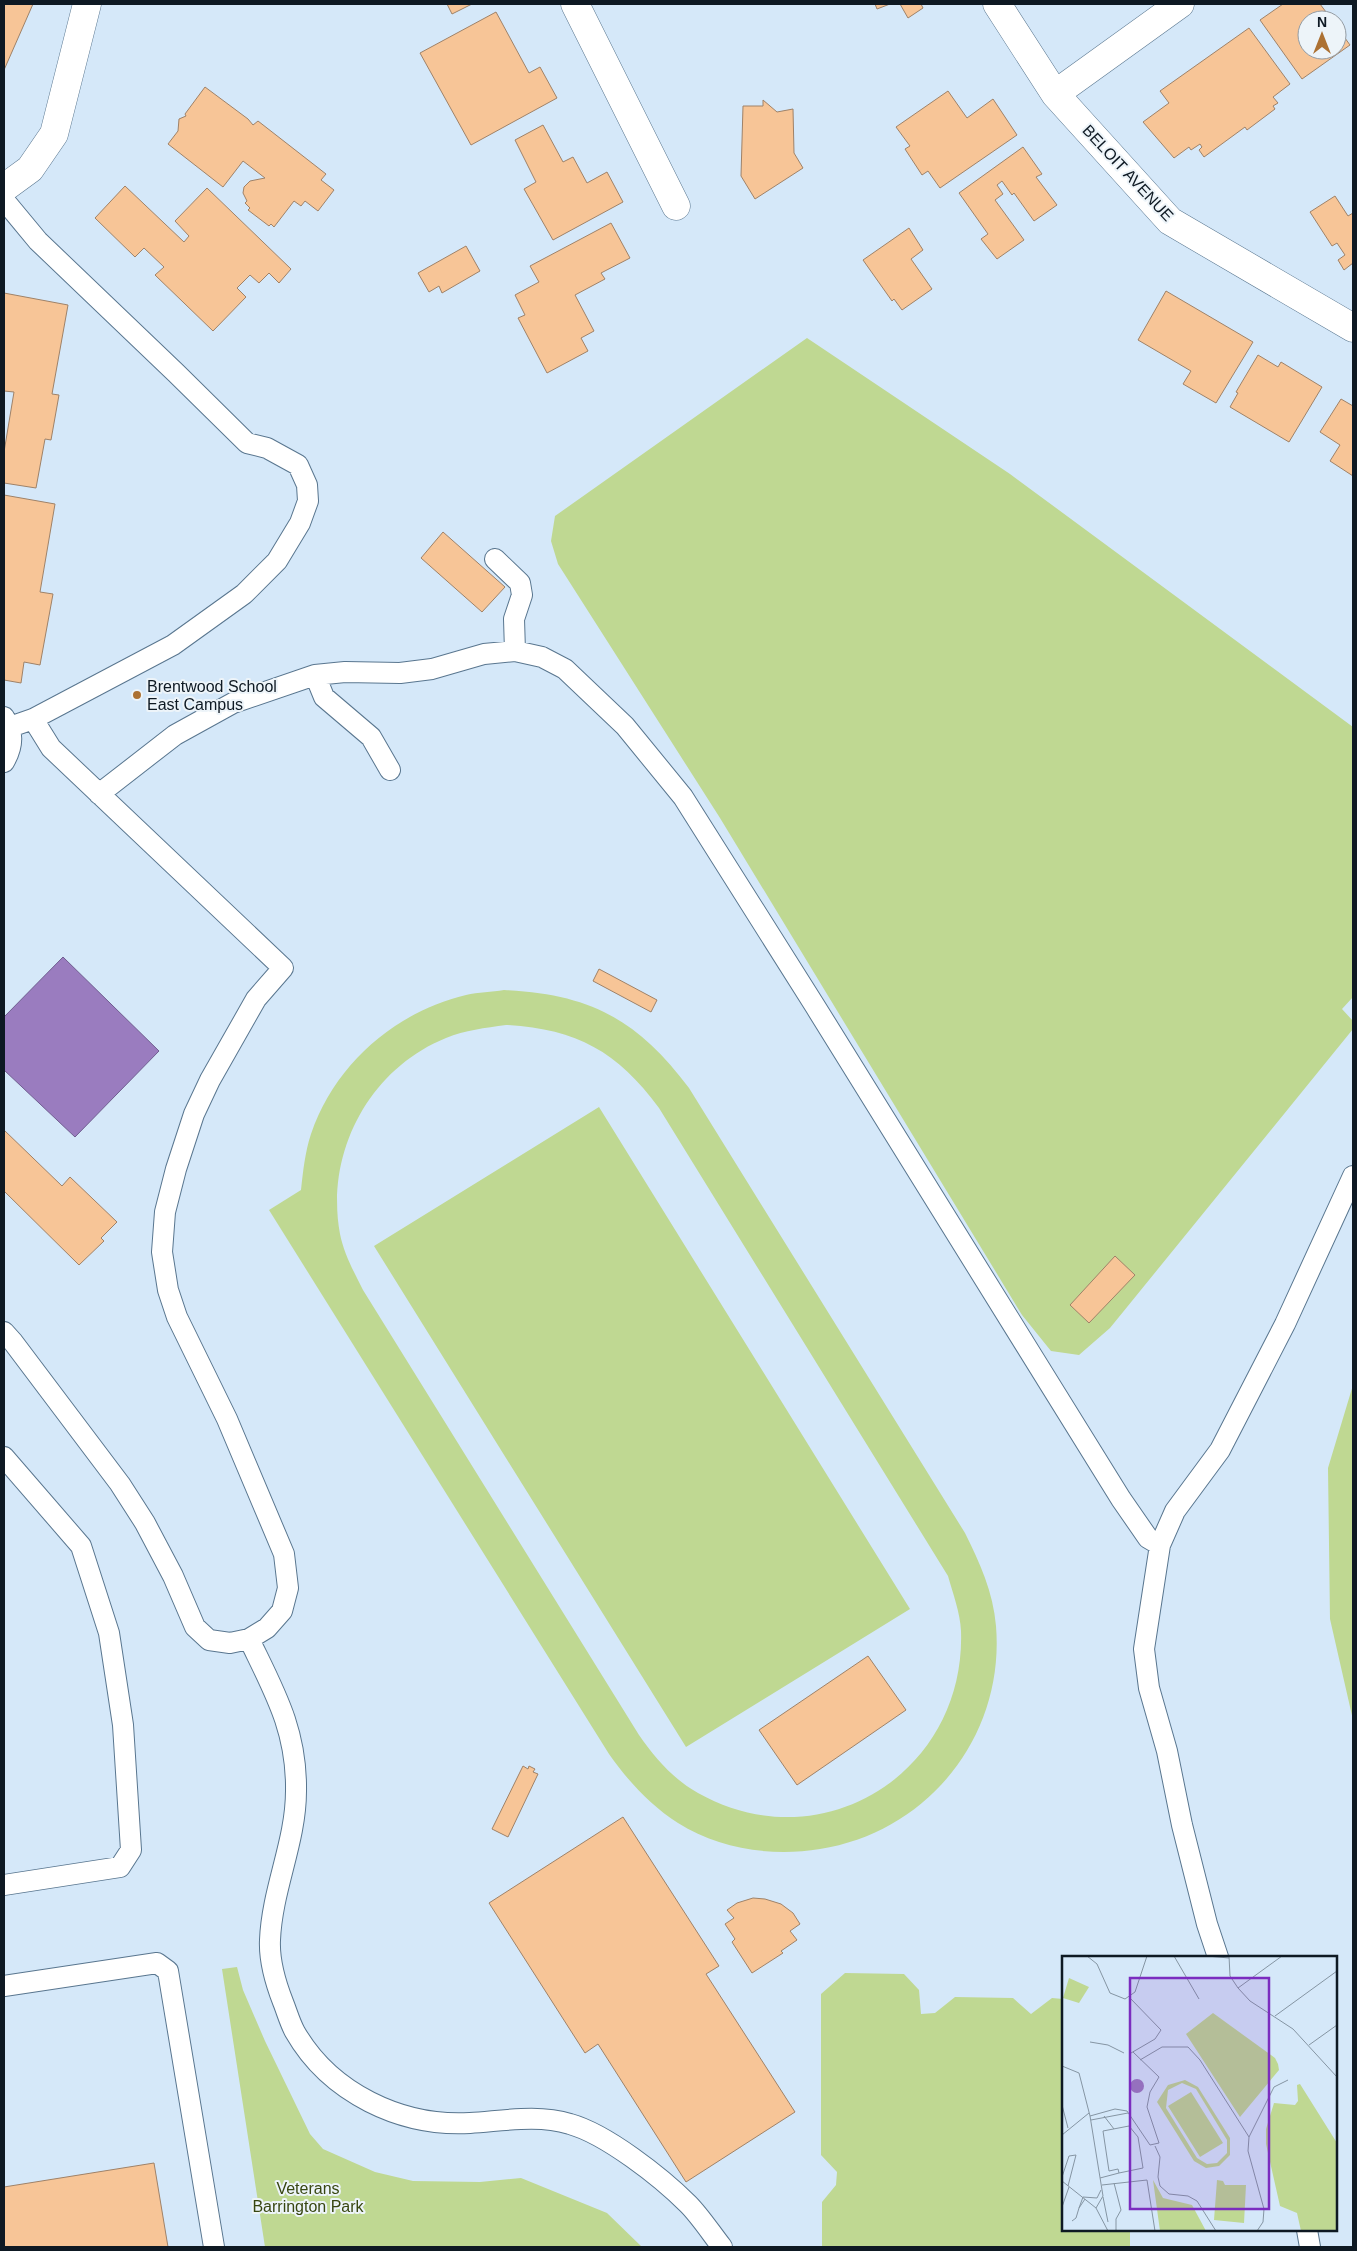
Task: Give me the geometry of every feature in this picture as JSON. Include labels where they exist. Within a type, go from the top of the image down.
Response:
[{"type":"street","points":[[4,188],[30,169],[54,134],[87,4]]},
{"type":"street","points":[[575,4],[676,206]]},
{"type":"street","name":"BELOIT AVENUE","points":[[997,4],[1055,94],[1170,221],[1353,328]]},
{"type":"street","points":[[1055,94],[1180,4]]},
{"type":"lane","points":[[4,200],[38,241],[247,444],[267,448],[298,466],[307,485],[308,501],[300,523],[277,561],[244,594],[173,645],[33,719],[7,722],[12,739],[10,751],[4,762]]},
{"type":"lane","points":[[495,559],[520,583],[522,595],[514,619],[514,651]]},
{"type":"lane","points":[[99,794],[174,735],[234,702],[315,674],[345,672],[400,673],[424,670],[484,654],[514,651],[542,657],[565,669],[625,726],[683,797],[1121,1499],[1148,1538],[1160,1545]]},
{"type":"lane","points":[[315,674],[324,697],[371,737],[390,770]]},
{"type":"lane","points":[[4,1332],[114,1476],[145,1523],[195,1627],[209,1640],[230,1643],[249,1639],[267,1628],[282,1611],[288,1588],[284,1554],[226,1419],[178,1317],[168,1290],[162,1252],[165,1212],[176,1169],[194,1114],[214,1072],[256,999],[283,968],[51,748],[33,719]]},
{"type":"lane","points":[[1218,1956],[1207,1924],[1182,1824],[1167,1751],[1149,1688],[1144,1649],[1160,1545],[1175,1511],[1220,1450],[1285,1324],[1353,1176]]},
{"type":"lane","points":[[4,1457],[81,1546],[110,1642],[124,1725],[131,1850],[120,1867],[4,1885]]},
{"type":"lane","points":[[249,1639],[282,1707],[294,1743],[296,1791],[294,1822],[276,1897],[270,1941],[276,1985],[294,2032],[312,2056],[344,2088],[378,2107],[422,2120],[467,2124],[543,2119],[572,2124],[604,2140],[651,2173],[688,2204],[722,2247]]},
{"type":"lane","points":[[4,1986],[157,1963],[168,1971],[214,2247]]},
{"type":"lane","points":[[1307,2231],[1310,2247]]},
{"type":"green space","points":[[807,338],[1010,474],[1353,727],[1353,997],[1342,1009],[1353,1021],[1353,1029],[1110,1328],[1079,1355],[1051,1351],[1022,1315],[720,818],[558,564],[551,541],[555,516]]},
{"type":"green space","points":[[504,990],[562,997],[587,1005],[609,1015],[630,1028],[670,1064],[689,1088],[965,1533],[981,1567],[992,1601],[996,1626],[995,1666],[987,1705],[973,1740],[952,1772],[926,1800],[894,1822],[859,1839],[820,1849],[802,1851],[783,1852],[746,1849],[728,1845],[694,1832],[668,1816],[640,1792],[609,1754],[269,1210],[301,1190],[304,1162],[309,1141],[322,1109],[335,1085],[371,1045],[392,1028],[415,1014],[440,1003],[471,994]],"holes":[[[506,1025],[531,1027],[574,1038],[611,1058],[643,1088],[659,1108],[948,1576],[958,1610],[961,1631],[956,1681],[939,1726],[913,1763],[878,1791],[837,1810],[792,1817],[745,1812],[698,1793],[680,1781],[658,1760],[639,1735],[363,1290],[347,1256],[340,1234],[337,1204],[339,1174],[347,1145],[358,1117],[375,1092],[395,1070],[419,1052],[453,1035]]]},
{"type":"green space","points":[[599,1107],[910,1609],[686,1747],[374,1246]]},
{"type":"green space","points":[[1353,1385],[1353,1720],[1330,1619],[1328,1468]]},
{"type":"green space","name":"Veterans Barrington Park","points":[[237,1967],[243,1990],[265,2041],[310,2134],[323,2149],[375,2172],[413,2181],[480,2182],[521,2178],[607,2213],[642,2247],[265,2247],[222,1969]]},
{"type":"green space","points":[[845,1973],[904,1974],[919,1990],[921,2014],[935,2013],[955,1997],[1013,1998],[1031,2014],[1052,1998],[1062,1999],[1062,2231],[1130,2231],[1130,2247],[822,2247],[822,2202],[836,2185],[837,2172],[821,2155],[821,1994]]},
{"type":"shaded area","points":[[63,957],[159,1051],[75,1137],[4,1070],[4,1017]]},
{"type":"building","points":[[4,4],[33,4],[4,70]]},
{"type":"building","points":[[447,4],[472,4],[452,14]]},
{"type":"building","points":[[875,4],[890,4],[877,9]]},
{"type":"building","points":[[900,4],[921,4],[923,8],[908,18]]},
{"type":"building","points":[[1283,4],[1320,4],[1324,10],[1297,10],[1297,60],[1329,60],[1302,79],[1260,20]]},
{"type":"building","points":[[496,12],[529,73],[540,67],[557,98],[471,145],[420,53]]},
{"type":"building","points":[[1249,28],[1290,84],[1273,97],[1278,103],[1273,106],[1275,109],[1247,130],[1245,127],[1204,157],[1199,150],[1202,147],[1200,144],[1191,150],[1189,147],[1174,158],[1143,122],[1169,103],[1160,91]]},
{"type":"building","points":[[205,87],[248,119],[253,125],[258,121],[326,174],[321,180],[334,190],[318,211],[305,201],[301,206],[294,201],[274,227],[271,224],[269,226],[248,210],[250,208],[245,203],[247,201],[243,193],[244,187],[250,181],[265,178],[243,161],[223,187],[168,144],[178,131],[179,119],[186,116],[185,114]]},
{"type":"building","points":[[948,91],[967,118],[993,99],[1017,135],[940,188],[928,171],[922,175],[905,149],[910,146],[896,127]]},
{"type":"building","points":[[763,100],[777,112],[793,109],[794,153],[803,168],[755,199],[741,176],[743,106],[763,106]]},
{"type":"building","points":[[543,125],[563,162],[573,157],[587,183],[607,172],[623,202],[553,240],[524,189],[536,182],[515,140]]},
{"type":"building","points":[[1023,147],[1042,174],[1036,177],[1057,205],[1034,221],[1014,193],[1012,195],[1002,181],[997,185],[1003,194],[995,200],[1024,240],[997,259],[981,239],[988,234],[959,193]]},
{"type":"building","points":[[125,186],[184,242],[189,236],[175,221],[207,188],[291,269],[279,283],[269,273],[259,283],[250,275],[237,288],[246,297],[213,331],[155,275],[164,267],[144,248],[135,257],[95,218]]},
{"type":"building","points":[[1335,196],[1348,216],[1353,213],[1353,263],[1344,270],[1338,260],[1345,255],[1337,243],[1332,246],[1310,212]]},
{"type":"building","points":[[611,223],[630,258],[601,273],[605,279],[575,295],[594,331],[581,338],[588,351],[547,373],[518,318],[525,315],[515,295],[539,282],[530,266]]},
{"type":"building","points":[[909,228],[923,250],[911,259],[932,289],[902,310],[894,299],[892,301],[863,260]]},
{"type":"building","points":[[466,246],[480,271],[442,293],[439,286],[429,292],[418,273]]},
{"type":"building","points":[[1166,291],[1253,342],[1216,403],[1183,384],[1191,371],[1138,340]]},
{"type":"building","points":[[4,293],[68,305],[52,394],[59,395],[51,440],[45,439],[36,488],[4,483],[4,452],[14,392],[4,391]]},
{"type":"building","points":[[1258,355],[1278,367],[1281,362],[1322,387],[1289,442],[1230,407],[1238,393],[1236,392]]},
{"type":"building","points":[[1341,399],[1353,406],[1353,476],[1330,461],[1340,445],[1320,432]]},
{"type":"building","points":[[4,495],[55,504],[40,592],[53,594],[40,665],[24,662],[21,683],[4,680]]},
{"type":"building","points":[[443,532],[505,587],[482,612],[421,558]]},
{"type":"building","points":[[599,969],[657,1000],[651,1012],[593,981]]},
{"type":"building","points":[[4,1130],[62,1186],[70,1177],[117,1222],[101,1238],[104,1241],[79,1265],[4,1191]]},
{"type":"building","points":[[1115,1256],[1135,1275],[1089,1323],[1070,1305]]},
{"type":"building","points":[[868,1656],[906,1710],[797,1785],[759,1730]]},
{"type":"building","points":[[523,1766],[528,1769],[529,1766],[535,1769],[533,1772],[538,1774],[508,1837],[492,1829]]},
{"type":"building","points":[[623,1817],[719,1966],[706,1974],[795,2112],[686,2182],[598,2044],[585,2053],[489,1903]]},
{"type":"building","points":[[753,1898],[765,1899],[781,1904],[793,1913],[800,1924],[790,1931],[797,1940],[781,1951],[783,1953],[752,1973],[732,1942],[735,1939],[725,1924],[734,1918],[727,1910],[737,1903]]},
{"type":"building","points":[[154,2163],[168,2247],[4,2247],[4,2187]]},
{"type":"place","name":"Brentwood School East Campus","points":[[137,695]]}]
